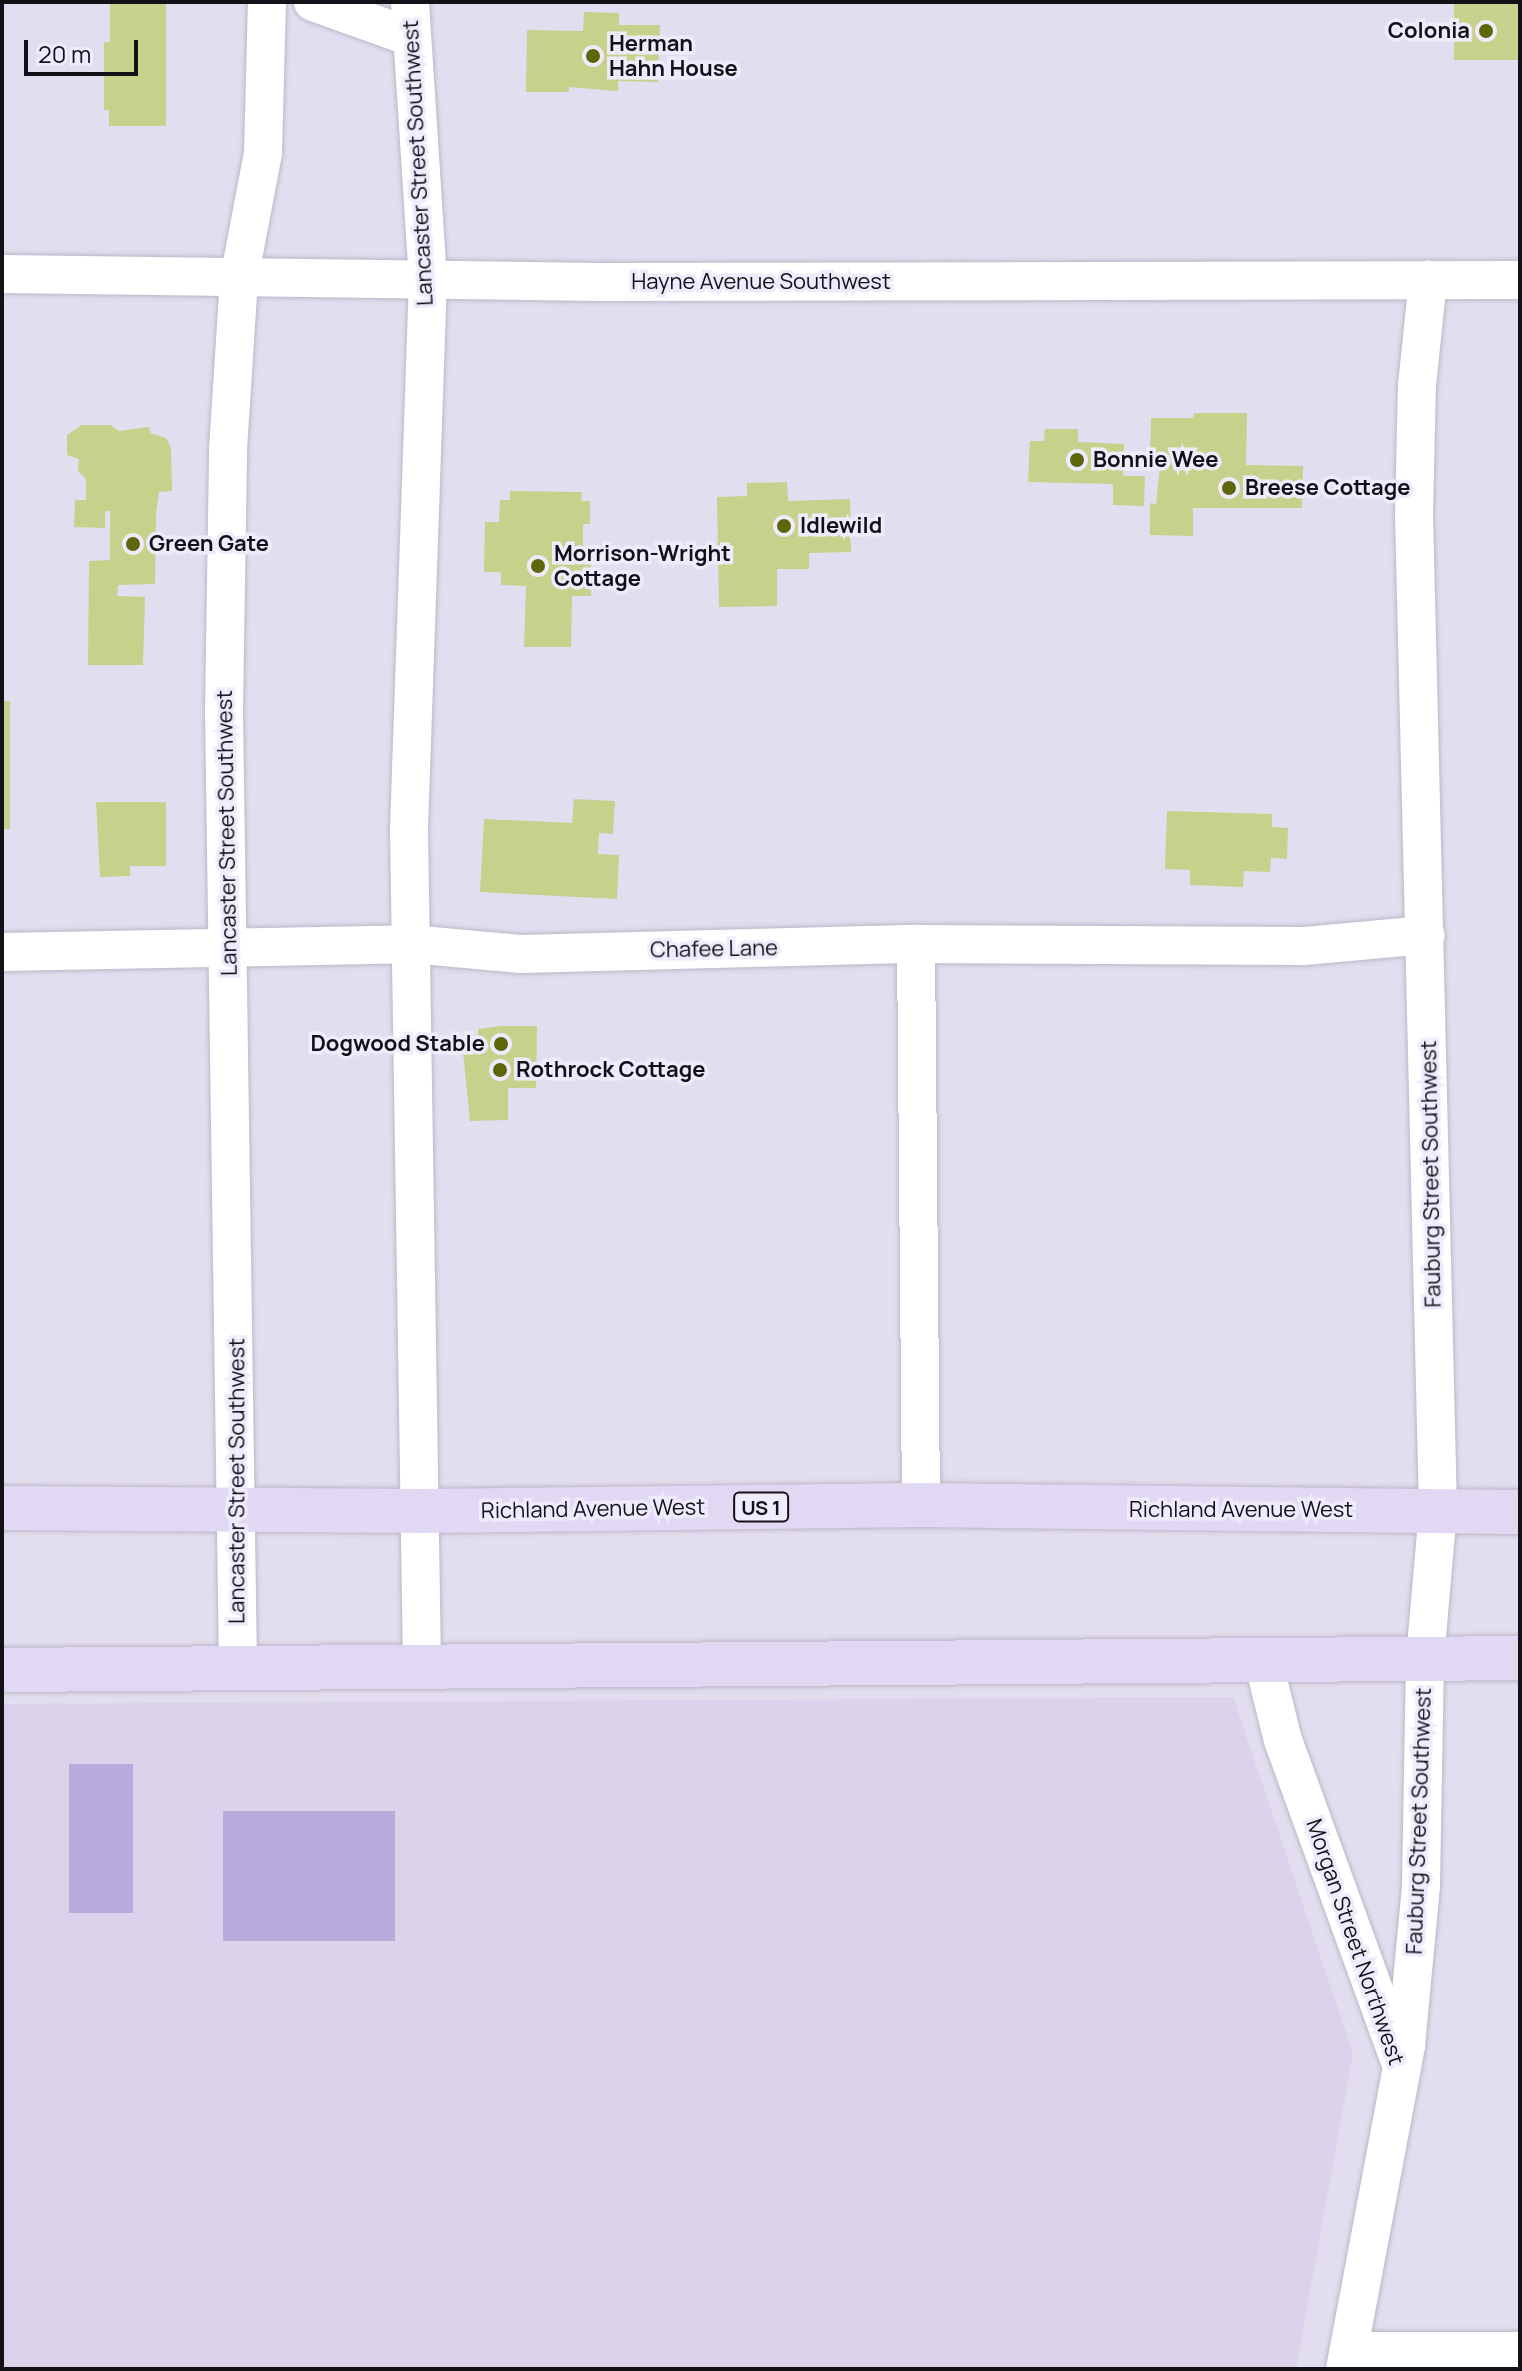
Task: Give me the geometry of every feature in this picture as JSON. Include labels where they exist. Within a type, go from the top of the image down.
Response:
[{"type":"main road","name":"Richland Avenue West","points":[[2,1508],[422,1511],[921,1505],[1520,1512]]},
{"type":"main road","points":[[2,1670],[1520,1658]]},
{"type":"street","name":"Lancaster Street Southwest","points":[[238,1667],[239,1511],[224,680],[228,449],[239,279],[263,153],[267,2]]},
{"type":"street","points":[[313,2],[411,20]]},
{"type":"street","name":"Lancaster Street Southwest","points":[[411,20],[428,279],[422,563],[412,700],[414,1398],[422,1511],[422,1666]]},
{"type":"street","name":"Hayne Avenue Southwest","points":[[2,274],[239,279],[1520,280]]},
{"type":"street","name":"Fauburg Street Southwest","points":[[1401,2068],[1421,1886],[1425,1659],[1438,1510],[1414,515],[1417,385],[1428,280]]},
{"type":"street","name":"Chafee Lane","points":[[2,952],[411,944],[521,954],[916,944],[1304,946],[1426,935]]},
{"type":"street","points":[[916,944],[921,1505]]},
{"type":"street","name":"Morgan Street Northwest","points":[[1263,1660],[1283,1740],[1401,2068],[1347,2360]]},
{"type":"street","points":[[1347,2360],[1520,2351]]},
{"type":"shaded area","points":[[1233,1697],[1353,2053],[1296,2369],[2,2369],[2,1704]]},
{"type":"shaded area","points":[[69,1764],[133,1764],[133,1913],[69,1913]]},
{"type":"shaded area","points":[[223,1811],[395,1811],[395,1941],[223,1941]]},
{"type":"building","points":[[110,2],[166,2],[166,126],[109,126],[109,110],[104,110],[104,42],[110,42]]},
{"type":"building","name":"Colonia","points":[[1454,2],[1520,2],[1520,60],[1454,60]]},
{"type":"building","name":"Herman Hahn House","points":[[584,12],[619,13],[619,25],[660,25],[658,82],[618,81],[618,91],[569,87],[569,92],[526,92],[527,30],[583,31]]},
{"type":"building","name":"Breese Cottage","points":[[1194,413],[1247,413],[1246,465],[1303,466],[1302,508],[1193,508],[1193,536],[1150,535],[1150,503],[1156,504],[1161,458],[1150,458],[1151,418],[1193,418]]},
{"type":"building","name":"Green Gate","points":[[82,425],[110,425],[119,431],[149,427],[150,433],[166,438],[171,448],[172,491],[159,492],[156,514],[155,584],[118,585],[117,596],[145,597],[143,665],[88,665],[89,561],[110,560],[110,511],[105,511],[105,528],[74,527],[75,500],[86,500],[86,479],[78,471],[79,459],[67,455],[67,435]]},
{"type":"building","name":"Bonnie Wee","points":[[1045,429],[1078,429],[1078,442],[1124,444],[1123,476],[1145,476],[1144,506],[1113,505],[1113,484],[1028,482],[1030,441],[1044,441]]},
{"type":"building","name":"Idlewild","points":[[787,482],[788,501],[850,499],[851,552],[809,553],[809,569],[777,569],[777,606],[719,607],[717,497],[747,496],[747,483]]},
{"type":"building","name":"Morrison-Wright Cottage","points":[[510,491],[582,492],[581,501],[590,501],[590,524],[583,524],[583,560],[591,561],[591,596],[572,596],[571,647],[524,647],[526,586],[501,585],[501,572],[484,572],[485,522],[499,522],[500,500],[510,500]]},
{"type":"building","points":[[2,701],[10,701],[10,829],[2,829]]},
{"type":"building","points":[[574,799],[615,801],[613,834],[599,833],[598,854],[619,855],[617,899],[480,892],[484,819],[572,823]]},
{"type":"building","points":[[96,802],[166,802],[166,866],[130,866],[130,876],[100,877]]},
{"type":"building","points":[[1167,811],[1272,814],[1272,827],[1288,828],[1287,859],[1271,858],[1270,872],[1244,871],[1243,887],[1190,885],[1190,870],[1165,869]]},
{"type":"building","name":"Rothrock Cottage","points":[[537,1026],[536,1088],[508,1088],[508,1120],[470,1121],[463,1052],[478,1052],[478,1029]]},
{"type":"place","name":"Colonia","points":[[1486,31]]},
{"type":"place","name":"Herman Hahn House","points":[[593,56]]},
{"type":"place","name":"Bonnie Wee","points":[[1077,460]]},
{"type":"place","name":"Breese Cottage","points":[[1229,488]]},
{"type":"place","name":"Idlewild","points":[[784,526]]},
{"type":"place","name":"Green Gate","points":[[133,544]]},
{"type":"place","name":"Morrison-Wright Cottage","points":[[538,566]]},
{"type":"place","name":"Dogwood Stable","points":[[501,1044]]},
{"type":"place","name":"Rothrock Cottage","points":[[500,1070]]}]
